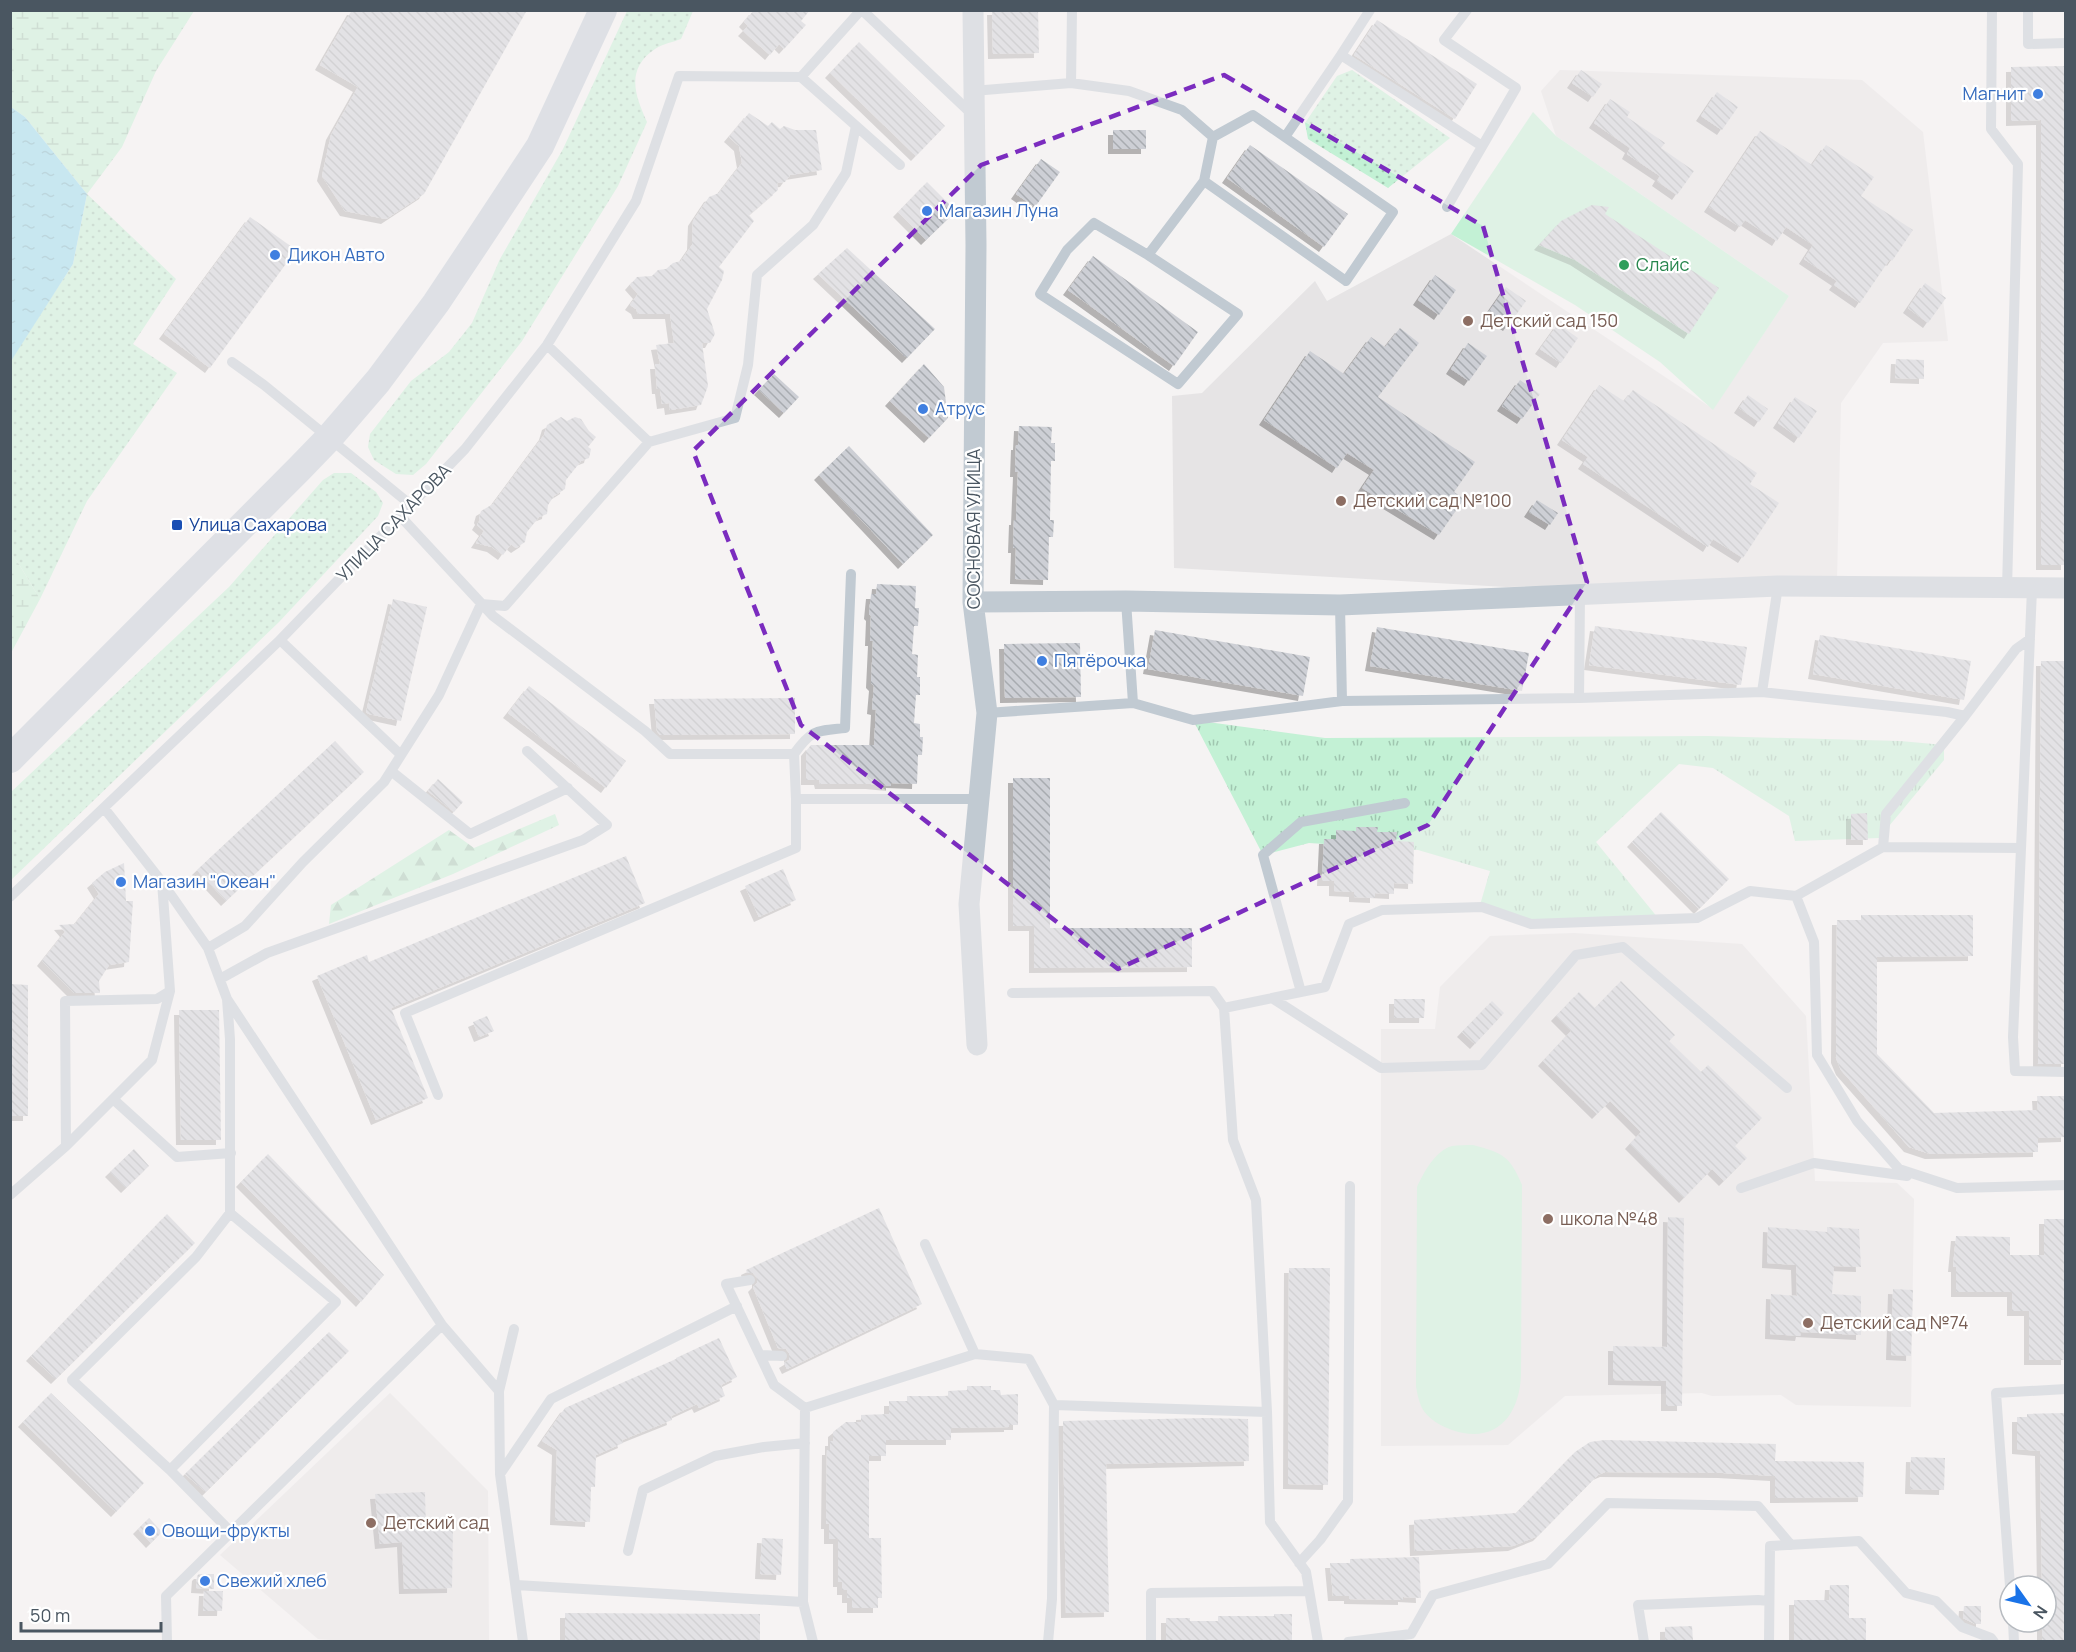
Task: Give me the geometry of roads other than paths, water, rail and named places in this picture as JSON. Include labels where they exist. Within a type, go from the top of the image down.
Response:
[{"type":"street","points":[[10,759],[329,438],[378,381],[436,303],[540,146],[603,10]]},
{"type":"street","name":"СОСНОВАЯ УЛИЦА","points":[[973,10],[976,245],[973,602],[987,712],[969,904],[977,1045]]},
{"type":"street","points":[[973,602],[1126,601],[1340,605],[1778,586],[2066,588]]},
{"type":"lane","points":[[900,165],[801,77],[861,10],[973,115]]},
{"type":"lane","points":[[1071,83],[1072,10]]},
{"type":"lane","points":[[1285,137],[1370,10]]},
{"type":"lane","points":[[1447,207],[1516,88],[1444,40],[1467,10]]},
{"type":"lane","points":[[1992,10],[1991,129],[2018,164],[2007,589]]},
{"type":"lane","points":[[2028,10],[2028,44],[2066,43]]},
{"type":"lane","points":[[1341,55],[1482,146]]},
{"type":"lane","name":"УЛИЦА САХАРОВА","points":[[10,897],[280,640],[465,449],[547,345],[636,201],[679,76],[801,77]]},
{"type":"lane","points":[[973,91],[1071,83],[1129,92],[1182,110],[1213,137]]},
{"type":"lane","points":[[1148,255],[1204,182],[1213,137],[1253,115],[1393,212],[1346,281],[1204,182]]},
{"type":"lane","points":[[481,603],[505,606],[649,442],[735,418],[748,365],[757,275],[813,225],[846,173],[856,126]]},
{"type":"lane","points":[[1095,223],[1148,255],[1238,314],[1178,384],[1040,294],[1067,250],[1095,223]]},
{"type":"lane","points":[[547,345],[649,442]]},
{"type":"lane","points":[[232,362],[264,385],[411,505]]},
{"type":"lane","points":[[401,517],[493,616],[645,731],[670,754],[795,754]]},
{"type":"lane","points":[[438,1095],[405,1013],[796,848],[795,754],[806,738],[818,730],[845,728],[851,574]]},
{"type":"lane","points":[[1762,692],[1778,586]]},
{"type":"lane","points":[[2032,589],[2013,1037],[2015,1071],[2066,1072]]},
{"type":"lane","points":[[1579,698],[1580,594]]},
{"type":"lane","points":[[1126,601],[1133,703]]},
{"type":"lane","points":[[208,948],[244,926],[303,862],[384,782],[439,695],[481,603]]},
{"type":"lane","points":[[1340,605],[1342,700]]},
{"type":"lane","points":[[1883,847],[1886,814],[2016,649],[2030,639]]},
{"type":"lane","points":[[280,640],[401,755]]},
{"type":"lane","points":[[987,712],[1133,703],[1193,720],[1342,700],[1579,698],[1762,692],[1947,712],[1965,716]]},
{"type":"lane","points":[[220,979],[267,953],[583,840],[608,825],[527,751]]},
{"type":"lane","points":[[391,771],[470,834],[568,788]]},
{"type":"lane","points":[[796,799],[980,799]]},
{"type":"lane","points":[[1301,992],[1263,855],[1301,822],[1405,803]]},
{"type":"lane","points":[[104,808],[162,882],[208,948],[227,999],[442,1325],[499,1391]]},
{"type":"lane","points":[[1224,1008],[1325,987],[1349,924],[1382,910],[1482,907],[1531,924],[1697,918],[1750,891],[1796,896],[1883,847],[2021,848]]},
{"type":"lane","points":[[10,1196],[66,1146],[152,1060],[170,991],[162,882]]},
{"type":"lane","points":[[1796,896],[1814,942],[1817,1055],[1857,1120],[1899,1168],[1957,1188],[2066,1185]]},
{"type":"lane","points":[[1272,998],[1381,1068],[1482,1065],[1576,955],[1623,946],[1786,1088]]},
{"type":"lane","points":[[66,1146],[65,1001],[158,999],[170,991]]},
{"type":"lane","points":[[1012,993],[1212,991],[1224,1008],[1233,1140],[1256,1200],[1270,1522],[1305,1572],[1318,1641]]},
{"type":"lane","points":[[227,999],[230,1039],[230,1213],[196,1257],[72,1380],[170,1470],[231,1532]]},
{"type":"lane","points":[[113,1099],[177,1157],[231,1153]]},
{"type":"lane","points":[[1741,1188],[1814,1163],[1932,1179]]},
{"type":"lane","points":[[1299,1563],[1320,1540],[1348,1501],[1350,1186]]},
{"type":"lane","points":[[170,1470],[336,1302],[230,1213]]},
{"type":"lane","points":[[925,1244],[975,1353]]},
{"type":"lane","points":[[750,1280],[726,1284],[774,1385],[805,1408]]},
{"type":"lane","points":[[501,1474],[551,1398],[737,1306]]},
{"type":"lane","points":[[167,1641],[166,1596],[442,1325]]},
{"type":"lane","points":[[514,1329],[499,1391],[501,1474],[523,1641]]},
{"type":"lane","points":[[805,1408],[975,1353],[1029,1359],[1054,1405],[1052,1599],[1048,1641]]},
{"type":"lane","points":[[761,1355],[782,1356]]},
{"type":"lane","points":[[2009,1574],[1996,1393],[2066,1389]]},
{"type":"lane","points":[[1054,1405],[1267,1412]]},
{"type":"lane","points":[[805,1408],[803,1602],[813,1641]]},
{"type":"lane","points":[[628,1551],[643,1490],[715,1456],[764,1447],[805,1443]]},
{"type":"lane","points":[[1348,1641],[1412,1634],[1433,1595],[1548,1564],[1608,1503],[1758,1506],[1791,1545]]},
{"type":"lane","points":[[1769,1641],[1770,1546],[1859,1541],[1906,1593],[1936,1602],[1962,1627],[1994,1641]]},
{"type":"lane","points":[[516,1585],[803,1602]]},
{"type":"lane","points":[[1151,1641],[1151,1593],[1308,1591]]},
{"type":"lane","points":[[1644,1641],[1638,1605],[1769,1601]]},
{"type":"water","points":[[11,107],[25,117],[87,194],[73,264],[11,361]]},
{"type":"place","name":"Магнит","points":[[2038,94]]},
{"type":"place","name":"Магазин Луна","points":[[927,211]]},
{"type":"place","name":"Дикон Авто","points":[[275,255]]},
{"type":"place","name":"Слайс","points":[[1624,265]]},
{"type":"place","name":"Детский сад 150","points":[[1468,321]]},
{"type":"place","name":"Атрус","points":[[923,409]]},
{"type":"place","name":"Детский сад №100","points":[[1341,501]]},
{"type":"place","name":"Улица Сахарова","points":[[177,525]]},
{"type":"place","name":"Пятёрочка","points":[[1042,661]]},
{"type":"place","name":"Магазин \"Океан\"","points":[[121,882]]},
{"type":"place","name":"школа №48","points":[[1548,1219]]},
{"type":"place","name":"Детский сад №74","points":[[1808,1323]]},
{"type":"place","name":"Детский сад","points":[[371,1523]]},
{"type":"place","name":"Овощи-фрукты","points":[[150,1531]]},
{"type":"place","name":"Свежий хлеб","points":[[205,1581]]}]
